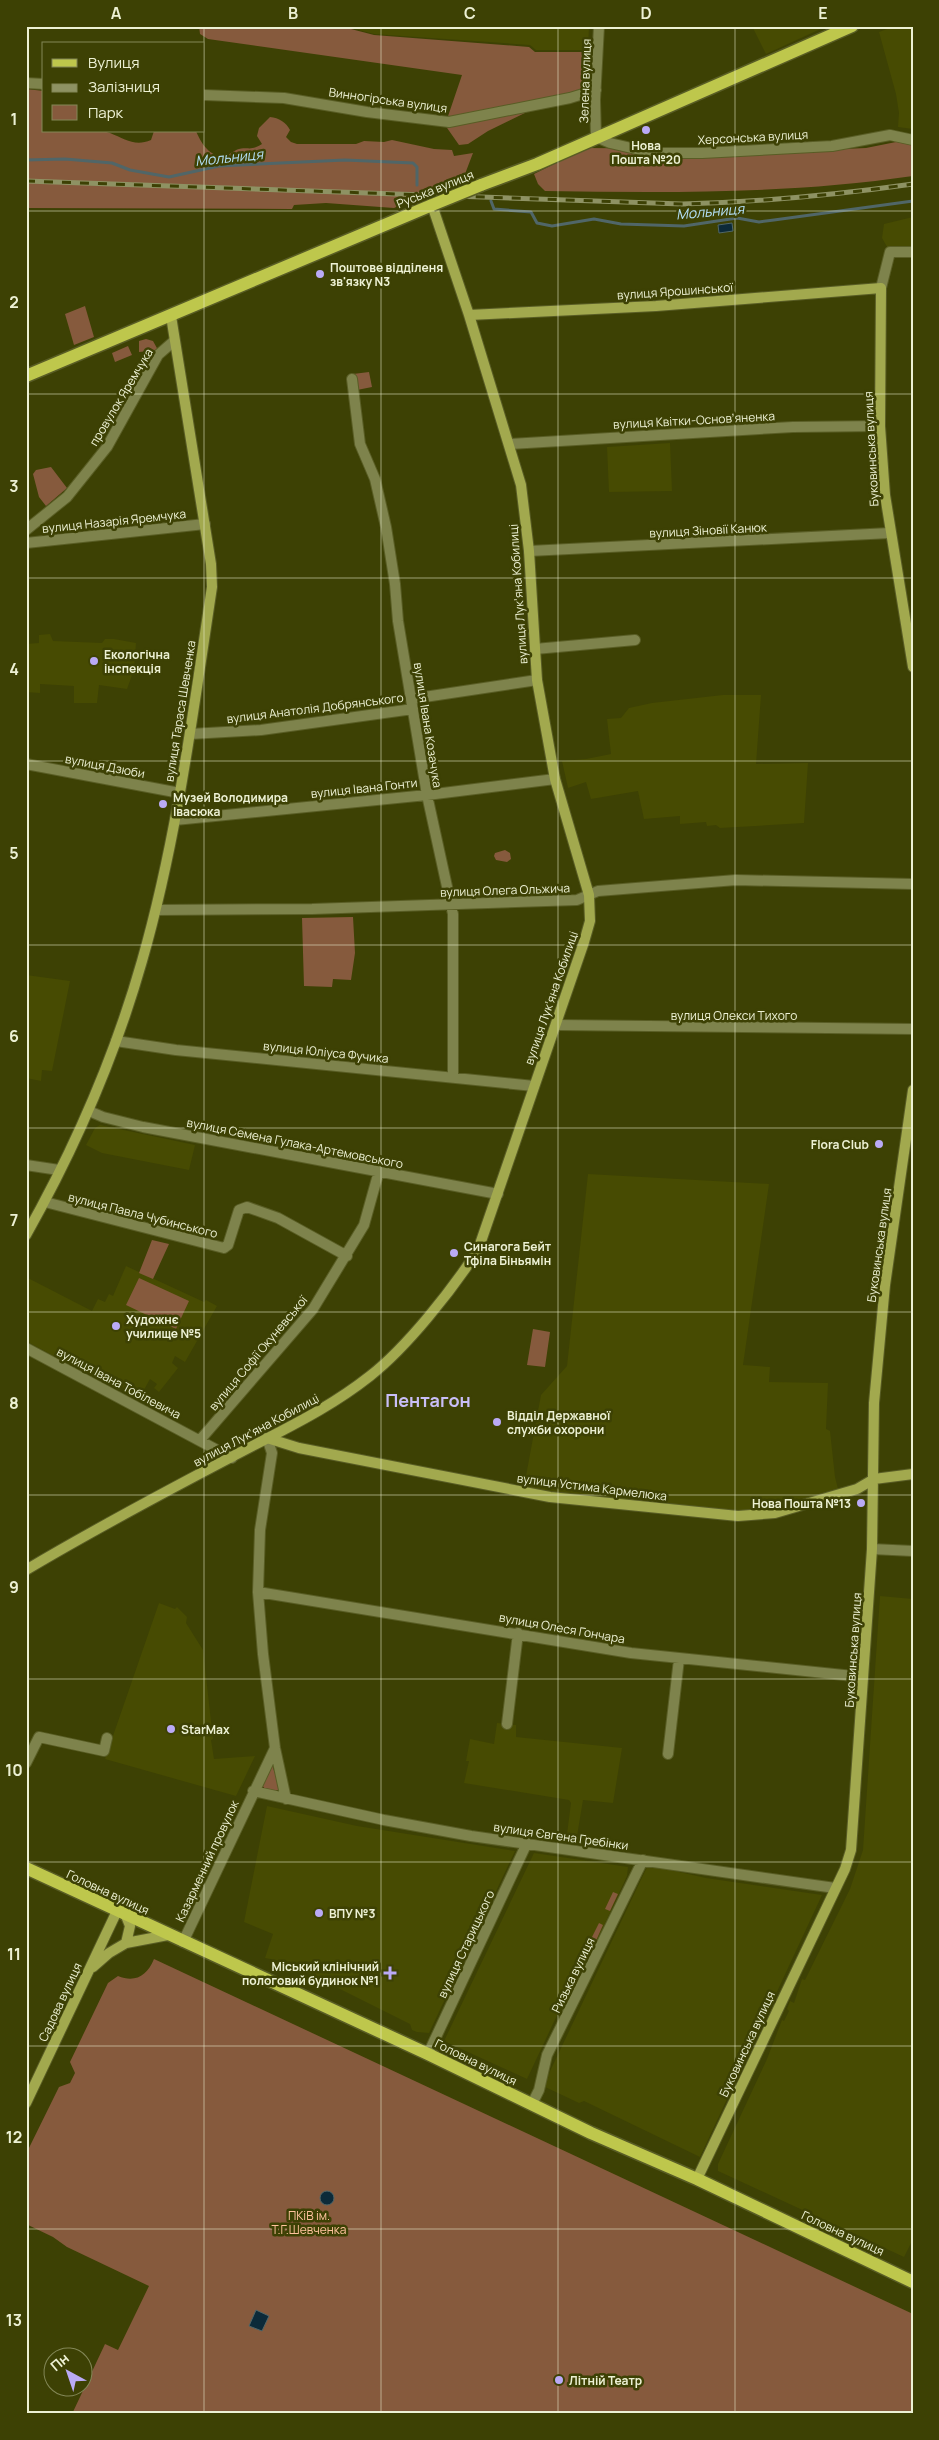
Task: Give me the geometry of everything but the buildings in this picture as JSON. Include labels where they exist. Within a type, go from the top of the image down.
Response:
[{"type":"main road","name":"Руська вулиця","points":[[26,376],[432,205],[537,164],[852,26]]},
{"type":"main road","name":"Головна вулиця","points":[[26,1868],[428,2054],[591,2133],[697,2179],[912,2280]]},
{"type":"street","name":"Зелена вулиця","points":[[596,137],[599,26]]},
{"type":"street","points":[[26,83],[42,84]]},
{"type":"street","name":"Винногірська вулиця","points":[[205,95],[284,98],[367,112],[449,122],[561,100],[596,90]]},
{"type":"street","name":"Херсонська вулиця","points":[[596,137],[610,144],[653,153],[702,153],[832,146],[890,135],[913,140]]},
{"type":"street","name":"вулиця Лукʼяна Кобилиці","points":[[26,1570],[99,1527],[322,1410],[371,1375],[395,1353],[463,1272],[478,1250],[590,921],[589,895],[555,779],[537,680],[529,551],[521,485],[470,315],[432,205]]},
{"type":"street","name":"Буковинська вулиця","points":[[913,252],[890,252],[882,288],[880,426],[890,532],[913,667]]},
{"type":"street","name":"вулиця Ярошинської","points":[[470,315],[656,306],[882,288]]},
{"type":"street","name":"вулиця Тараса Шевченка","points":[[26,1234],[45,1202],[89,1111],[116,1041],[142,961],[156,910],[175,820],[190,734],[212,587],[204,524],[171,316]]},
{"type":"street","name":"провулок Яремчука","points":[[26,530],[67,498],[108,447],[158,355],[174,341]]},
{"type":"street","name":"вулиця Івана Козачука","points":[[352,379],[360,444],[375,479],[386,527],[395,584],[398,621],[427,795],[454,914],[453,1078]]},
{"type":"street","name":"вулиця Квітки-Основʼяненка","points":[[510,444],[794,427],[880,426]]},
{"type":"street","name":"вулиця Назарія Яремчука","points":[[26,544],[204,524]]},
{"type":"street","name":"вулиця Зіновії Канюк","points":[[529,551],[890,532]]},
{"type":"street","points":[[535,649],[634,640]]},
{"type":"street","name":"вулиця Анатолія Добрянського","points":[[190,734],[261,730],[537,680]]},
{"type":"street","name":"вулиця Дзюби","points":[[26,764],[180,793]]},
{"type":"street","name":"вулиця Івана Гонти","points":[[175,820],[427,795],[555,779]]},
{"type":"street","name":"вулиця Олега Ольжича","points":[[156,910],[452,905],[577,900],[598,891],[736,880],[913,884]]},
{"type":"street","name":"вулиця Олекси Тихого","points":[[556,1025],[913,1029]]},
{"type":"street","name":"вулиця Юліуса Фучика","points":[[116,1041],[184,1051],[534,1086]]},
{"type":"street","name":"Буковинська вулиця","points":[[697,2179],[845,1869],[851,1850],[872,1549],[874,1403],[880,1342],[913,1090]]},
{"type":"street","name":"вулиця Семена Гулака-Артемовського","points":[[89,1111],[103,1117],[143,1126],[498,1194]]},
{"type":"street","points":[[26,1164],[59,1170]]},
{"type":"street","name":"вулиця Софії Окуневської","points":[[200,1440],[313,1309],[347,1256],[364,1225],[379,1171]]},
{"type":"street","name":"вулиця Павла Чубинського","points":[[45,1202],[224,1248],[228,1245],[239,1210],[247,1207],[278,1218],[347,1256]]},
{"type":"street","name":"вулиця Івана Тобілевича","points":[[26,1348],[232,1458]]},
{"type":"street","points":[[267,1438],[272,1453],[260,1530],[258,1592],[263,1654],[275,1748],[286,1799]]},
{"type":"street","name":"вулиця Устима Кармелюка","points":[[267,1438],[299,1448],[503,1489],[607,1504],[738,1516],[775,1513],[857,1489],[874,1480],[913,1474]]},
{"type":"street","points":[[872,1549],[913,1551]]},
{"type":"street","name":"вулиця Олеся Гончара","points":[[258,1592],[679,1658],[863,1677]]},
{"type":"street","points":[[507,1724],[518,1634]]},
{"type":"street","points":[[668,1754],[679,1658]]},
{"type":"street","points":[[26,1763],[30,1746],[39,1737],[104,1751],[107,1738]]},
{"type":"street","name":"Казарменний провулок","points":[[183,1942],[275,1748]]},
{"type":"street","name":"вулиця Євгена Гребінки","points":[[253,1791],[384,1820],[835,1888]]},
{"type":"street","name":"вулиця Старицького","points":[[428,2054],[527,1843]]},
{"type":"street","name":"Ризька вулиця","points":[[532,2104],[539,2090],[548,2055],[643,1860]]},
{"type":"street","points":[[122,1914],[130,1926],[126,1943]]},
{"type":"street","name":"Садова вулиця","points":[[26,2103],[88,1971],[122,1914]]},
{"type":"street","points":[[88,1971],[109,1952],[126,1943],[168,1935]]},
{"type":"shaded area","points":[[233,26],[589,26],[588,50],[536,50],[530,45],[374,34],[351,28]]},
{"type":"shaded area","points":[[752,26],[827,26],[766,54]]},
{"type":"shaded area","points":[[886,26],[913,26],[913,129],[898,127],[899,113],[896,94],[879,32],[887,29]]},
{"type":"shaded area","points":[[913,217],[913,252],[890,252],[882,238],[884,224]]},
{"type":"shaded area","points":[[670,443],[672,491],[609,492],[607,447]]},
{"type":"shaded area","points":[[50,634],[53,641],[102,643],[105,639],[114,639],[136,643],[134,670],[127,689],[99,685],[97,703],[74,703],[74,686],[40,684],[40,693],[26,692],[26,644],[39,643],[39,635]]},
{"type":"shaded area","points":[[723,695],[761,695],[756,764],[808,763],[804,823],[720,828],[716,825],[707,826],[706,822],[680,824],[680,816],[644,819],[638,791],[591,799],[586,782],[568,788],[562,761],[611,754],[607,719],[621,718],[629,708],[652,703]]},
{"type":"shaded area","points":[[26,975],[70,981],[52,1071],[42,1070],[41,1081],[26,1078]]},
{"type":"shaded area","points":[[100,1125],[195,1145],[189,1170],[102,1153],[86,1145],[95,1128]]},
{"type":"shaded area","points":[[588,1174],[769,1184],[743,1365],[770,1367],[769,1382],[828,1383],[826,1429],[830,1431],[835,1477],[839,1493],[775,1512],[738,1515],[523,1492],[541,1395],[567,1366]]},
{"type":"shaded area","name":"Художнє училище №5","points":[[126,1266],[204,1302],[206,1300],[217,1306],[185,1362],[175,1356],[172,1363],[178,1368],[159,1392],[154,1388],[157,1384],[150,1379],[140,1397],[89,1369],[86,1373],[26,1341],[26,1277],[92,1311],[98,1299],[105,1302],[109,1294],[113,1296]]},
{"type":"shaded area","points":[[880,1596],[913,1599],[913,2239],[904,2257],[718,2171],[718,2164],[767,2059],[782,2020],[784,2021],[789,2011],[787,2009],[790,2001],[794,2003],[802,1979],[805,1980],[850,1889],[863,1850]]},
{"type":"shaded area","points":[[159,1603],[175,1609],[177,1607],[187,1617],[186,1623],[203,1650],[214,1759],[255,1756],[236,1796],[105,1759]]},
{"type":"shaded area","points":[[497,1723],[516,1725],[516,1737],[622,1748],[613,1803],[583,1800],[577,1836],[567,1834],[571,1803],[569,1800],[464,1783],[469,1761],[466,1761],[470,1739],[494,1744]]},
{"type":"shaded area","points":[[267,1806],[357,1826],[515,1851],[429,2033],[412,2030],[410,2024],[286,1962],[265,1958],[273,1934],[244,1922]]},
{"type":"shaded area","points":[[534,1853],[628,1867],[627,1876],[595,1945],[591,1943],[527,2079],[444,2041]]},
{"type":"shaded area","points":[[648,1865],[706,1878],[822,1895],[700,2157],[584,2101],[579,2103],[543,2086]]},
{"type":"green space","points":[[199,26],[230,26],[239,29],[351,29],[374,35],[529,47],[535,52],[588,52],[581,89],[574,96],[535,108],[488,131],[468,144],[459,145],[445,125],[462,75],[208,39],[200,34]]},
{"type":"green space","points":[[26,89],[42,91],[42,132],[106,132],[140,143],[151,140],[154,132],[197,132],[207,149],[215,155],[225,156],[243,148],[253,148],[262,144],[257,136],[259,128],[270,117],[279,119],[286,125],[290,130],[286,137],[291,142],[297,144],[356,144],[364,141],[384,142],[392,140],[434,149],[452,150],[454,156],[473,153],[465,174],[460,178],[394,208],[326,203],[294,205],[292,209],[26,208]]},
{"type":"green space","points":[[901,141],[913,142],[913,176],[867,182],[729,191],[545,191],[538,184],[534,174],[586,148],[821,150],[866,148]]},
{"type":"green space","points":[[85,306],[94,337],[74,345],[65,314]]},
{"type":"green space","points":[[146,339],[153,341],[158,350],[139,352],[139,341]]},
{"type":"green space","points":[[128,346],[132,355],[115,362],[112,353]]},
{"type":"green space","points":[[369,372],[372,387],[357,390],[353,374]]},
{"type":"green space","points":[[51,467],[67,488],[46,506],[39,497],[33,474],[36,470]]},
{"type":"green space","points":[[505,850],[510,853],[511,859],[507,862],[496,860],[495,853]]},
{"type":"green space","points":[[353,917],[355,953],[351,980],[333,979],[332,987],[304,986],[302,918]]},
{"type":"green space","points":[[152,1240],[169,1244],[153,1279],[139,1273]]},
{"type":"green space","points":[[139,1278],[189,1301],[176,1329],[126,1305]]},
{"type":"green space","points":[[533,1329],[550,1332],[545,1367],[527,1365]]},
{"type":"green space","points":[[272,1765],[279,1785],[278,1790],[269,1790],[262,1785]]},
{"type":"green space","points":[[613,1892],[618,1894],[610,1911],[605,1909]]},
{"type":"green space","points":[[599,1923],[603,1925],[595,1943],[590,1941]]},
{"type":"green space","name":"ПКіВ ім. Т.Г.Шевченка","points":[[154,1959],[913,2314],[913,2414],[72,2414],[80,2398],[92,2398],[92,2372],[105,2344],[118,2350],[149,2286],[67,2247],[53,2237],[26,2224],[26,2154],[59,2087],[70,2083],[75,2073],[70,2062],[108,1983],[118,1976],[130,1979],[140,1977]]},
{"type":"water","points":[[732,223],[733,231],[719,233],[718,225]]},
{"type":"water","points":[[327,2191],[332,2193],[334,2198],[332,2203],[327,2205],[322,2203],[320,2198],[322,2193]]},
{"type":"water","points":[[256,2310],[269,2316],[262,2331],[249,2326]]},
{"type":"waterway","name":"Мольниця","points":[[26,160],[65,159],[112,163],[130,170],[169,177],[219,166],[345,160],[413,163],[417,167],[417,185]]},
{"type":"waterway","name":"Мольниця","points":[[491,201],[494,209],[531,212],[537,223],[552,226],[594,219],[621,224],[684,226],[737,218],[759,222],[913,201]]},
{"type":"railway","points":[[26,181],[682,204],[798,197],[913,184]]},
{"type":"place","name":"Нова Пошта №20","points":[[646,130]]},
{"type":"place","name":"Поштове відділеня зв'язку N3","points":[[320,274]]},
{"type":"place","name":"Екологічна інспекція","points":[[94,661]]},
{"type":"place","name":"Музей Володимира Івасюка","points":[[163,804]]},
{"type":"place","name":"Flora Club","points":[[879,1144]]},
{"type":"place","name":"Синагога Бейт Тфіла Біньямін","points":[[454,1253]]},
{"type":"place","name":"Художнє училище №5","points":[[116,1326]]},
{"type":"place","name":"Відділ Державної служби охорони","points":[[497,1422]]},
{"type":"place","name":"Нова Пошта №13","points":[[861,1503]]},
{"type":"place","name":"StarMax","points":[[171,1729]]},
{"type":"place","name":"ВПУ №3","points":[[319,1913]]},
{"type":"place","name":"Міський клінічний пологовий будинок №1","points":[[390,1973]]},
{"type":"place","name":"Літній Театр","points":[[559,2380]]},
{"type":"district","name":"Пентагон","points":[[428,1400]]}]
